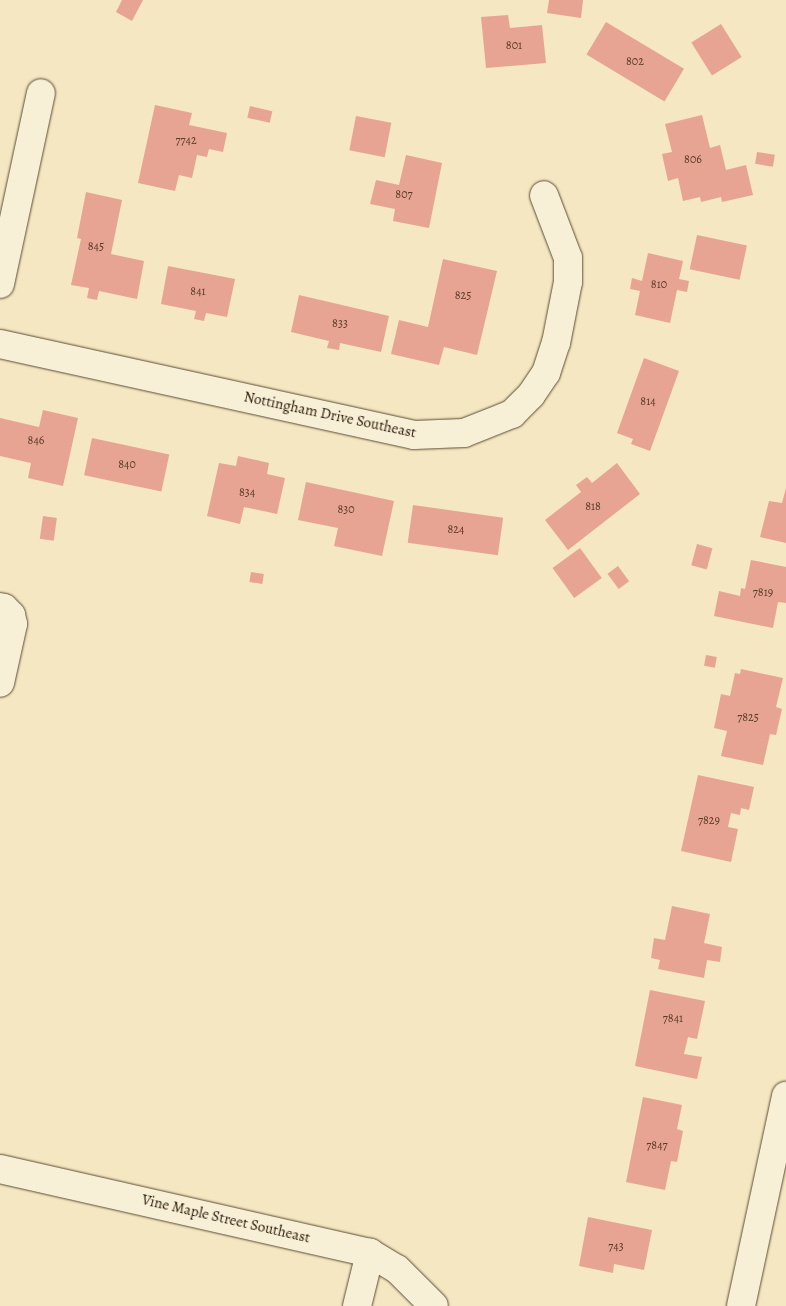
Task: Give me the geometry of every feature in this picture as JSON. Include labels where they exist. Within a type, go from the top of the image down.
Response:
[{"type":"street","points":[[0,284],[41,93]]},
{"type":"street","name":"Nottingham Drive Southeast","points":[[0,344],[414,435],[464,433],[512,414],[531,395],[546,373],[556,343],[568,282],[568,258],[544,195]]},
{"type":"street","points":[[0,607],[4,608],[11,616],[13,624],[0,683]]},
{"type":"street","points":[[741,1306],[786,1096]]},
{"type":"street","name":"Vine Maple Street Southeast","points":[[0,1169],[370,1254],[397,1269],[434,1306]]},
{"type":"street","points":[[357,1306],[370,1254]]},
{"type":"building","points":[[122,0],[143,0],[132,21],[116,12]]},
{"type":"building","points":[[549,0],[583,0],[581,18],[547,13]]},
{"type":"building","points":[[508,15],[510,28],[542,25],[546,63],[486,68],[481,17]]},
{"type":"building","points":[[606,22],[684,69],[664,101],[586,55]]},
{"type":"building","points":[[721,24],[742,57],[712,76],[691,43]]},
{"type":"building","points":[[155,105],[192,113],[189,125],[227,133],[223,152],[209,149],[207,157],[197,155],[192,178],[179,175],[175,191],[138,183]]},
{"type":"building","points":[[250,106],[272,111],[270,123],[247,118]]},
{"type":"building","points":[[702,115],[710,148],[720,145],[726,170],[746,165],[753,195],[722,202],[721,197],[701,202],[700,197],[683,201],[678,178],[668,181],[662,154],[672,152],[665,124]]},
{"type":"building","points":[[356,116],[391,123],[385,157],[349,150]]},
{"type":"building","points":[[757,152],[775,155],[773,167],[755,164]]},
{"type":"building","points":[[406,155],[442,163],[429,228],[393,221],[395,209],[370,204],[376,180],[399,185]]},
{"type":"building","points":[[86,192],[122,200],[111,254],[144,261],[137,299],[99,291],[97,300],[87,298],[89,288],[71,285],[81,239],[77,238]]},
{"type":"building","points":[[697,235],[747,246],[740,280],[690,269]]},
{"type":"building","points":[[648,253],[683,261],[679,279],[689,281],[687,292],[677,290],[670,323],[635,315],[640,291],[630,289],[632,278],[642,281]]},
{"type":"building","points":[[443,259],[497,271],[477,355],[444,347],[439,365],[391,354],[399,320],[428,327]]},
{"type":"building","points":[[168,266],[235,279],[227,317],[206,313],[204,321],[194,319],[196,311],[161,304]]},
{"type":"building","points":[[299,295],[389,316],[381,352],[340,343],[339,350],[327,348],[329,341],[291,332]]},
{"type":"building","points":[[644,358],[679,371],[650,451],[631,444],[633,439],[617,433]]},
{"type":"building","points":[[43,410],[78,418],[63,486],[28,478],[31,463],[0,456],[0,418],[39,427]]},
{"type":"building","points":[[92,438],[169,454],[161,492],[84,475]]},
{"type":"building","points":[[238,456],[269,463],[267,474],[285,478],[277,514],[244,507],[240,524],[207,516],[219,463],[236,466]]},
{"type":"building","points":[[617,463],[640,494],[568,550],[545,520],[581,492],[576,485],[587,477],[592,483]]},
{"type":"building","points":[[306,482],[394,501],[382,556],[334,546],[338,528],[298,520]]},
{"type":"building","points":[[786,488],[786,543],[760,537],[769,501],[782,503]]},
{"type":"building","points":[[413,505],[503,518],[498,555],[408,543]]},
{"type":"building","points":[[43,516],[57,518],[54,541],[40,539]]},
{"type":"building","points":[[697,544],[712,548],[707,569],[691,565]]},
{"type":"building","points":[[580,548],[602,578],[574,598],[552,568]]},
{"type":"building","points":[[751,560],[786,567],[786,603],[778,602],[773,628],[714,616],[719,591],[740,596],[741,588],[745,589]]},
{"type":"building","points":[[618,566],[629,581],[619,589],[607,574]]},
{"type":"building","points":[[251,572],[264,574],[262,584],[249,582]]},
{"type":"building","points":[[706,655],[717,657],[715,668],[704,666]]},
{"type":"building","points":[[741,669],[783,678],[776,707],[782,709],[776,735],[770,734],[763,765],[721,756],[727,731],[714,728],[721,694],[730,696],[735,673],[740,674]]},
{"type":"building","points":[[698,775],[754,787],[749,810],[741,808],[740,815],[731,813],[728,827],[738,829],[731,862],[681,851]]},
{"type":"building","points":[[672,906],[710,914],[704,943],[722,947],[720,962],[707,960],[704,978],[658,969],[660,960],[651,958],[654,938],[665,940]]},
{"type":"building","points":[[650,990],[705,1001],[697,1039],[688,1037],[684,1054],[702,1057],[697,1079],[635,1066]]},
{"type":"building","points":[[643,1097],[682,1105],[677,1129],[683,1131],[677,1162],[671,1161],[665,1190],[626,1182]]},
{"type":"building","points":[[588,1217],[652,1230],[644,1270],[614,1264],[613,1273],[579,1266]]}]
